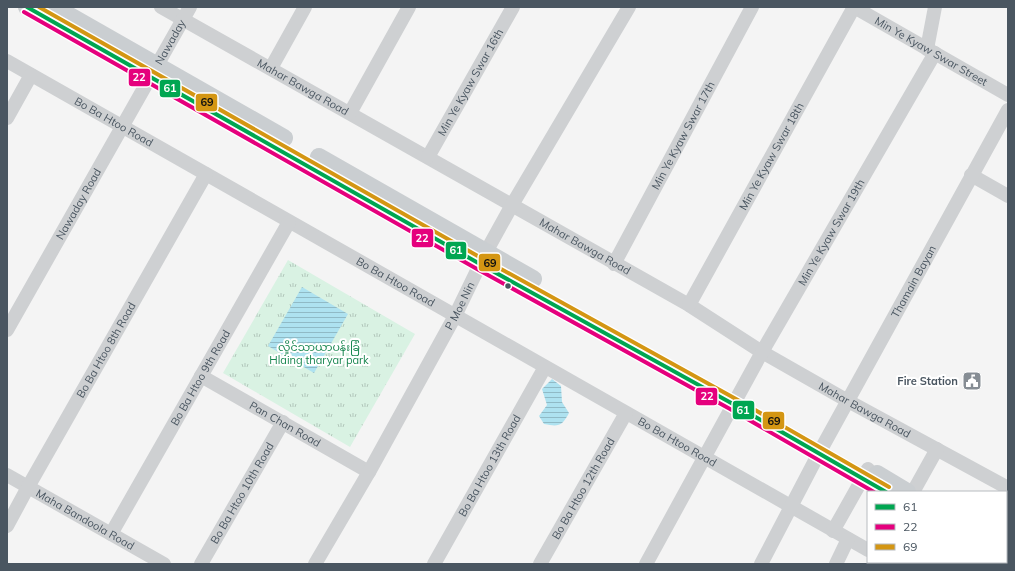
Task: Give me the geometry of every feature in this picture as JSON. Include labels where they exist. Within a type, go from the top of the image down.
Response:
[{"type":"main road","points":[[28,7],[154,71],[483,258],[733,404],[866,474],[905,491]]},
{"type":"main road","points":[[54,7],[154,71]]},
{"type":"main road","points":[[866,474],[885,491]]},
{"type":"street","name":"Mahar Bawga Road","points":[[161,7],[428,157],[614,264],[690,305],[762,352],[848,401],[1008,488]]},
{"type":"street","name":"Nawaday","points":[[154,71],[190,7]]},
{"type":"street","points":[[271,68],[305,7]]},
{"type":"street","points":[[350,113],[409,7]]},
{"type":"street","name":"Min Ye Kyaw Swar 16th","points":[[428,157],[514,7]]},
{"type":"street","name":"P Moe Nin","points":[[315,564],[369,472],[455,316],[483,258],[512,205],[629,7]]},
{"type":"street","name":"Min Ye Kyaw Swar 17th","points":[[614,264],[752,7]]},
{"type":"street","name":"Min Ye Kyaw Swar Street","points":[[854,7],[1008,95]]},
{"type":"street","name":"Min Ye Kyaw Swar 18th","points":[[690,305],[854,7]]},
{"type":"street","name":"Min Ye Kyaw Swar 19th","points":[[733,404],[931,51],[935,7]]},
{"type":"street","name":"Bo Ba Htoo Road","points":[[7,61],[867,549]]},
{"type":"street","name":"Nawaday Road","points":[[7,330],[154,71]]},
{"type":"street","points":[[7,118],[31,75]]},
{"type":"street","name":"Thamain Bayan","points":[[761,564],[821,449],[1008,110]]},
{"type":"street","name":"Bo Ba Htoo 8th Road","points":[[7,526],[206,174]]},
{"type":"street","points":[[972,175],[1008,196]]},
{"type":"street","name":"Bo Ba Htoo 9th Road","points":[[111,534],[289,222]]},
{"type":"street","name":"Bo Ba Htoo 13th Road","points":[[434,564],[545,367]]},
{"type":"street","name":"Pan Chan Road","points":[[201,376],[369,472]]},
{"type":"street","points":[[646,564],[733,404]]},
{"type":"street","name":"Bo Ba Htoo 12th Road","points":[[540,564],[626,413]]},
{"type":"street","name":"Bo Ba Htoo 10th Road","points":[[201,564],[283,422]]},
{"type":"street","points":[[914,491],[937,449]]},
{"type":"street","points":[[833,531],[866,474]]},
{"type":"street","name":"Maha Bandoola Road","points":[[7,475],[164,564]]},
{"type":"street","points":[[836,564],[848,539]]},
{"type":"green space","name":"လှိုင်သာယာပန်းခြံ Hlaing tharyar park","points":[[288,260],[415,334],[350,447],[223,373]]},
{"type":"water","points":[[302,287],[348,314],[314,373],[268,346]]},
{"type":"water","points":[[552,379],[561,386],[562,402],[569,413],[562,423],[557,425],[544,424],[539,416],[547,405],[542,389]]},
{"type":"transit line","name":"61","points":[[27,7],[480,264],[733,404],[884,491]]},
{"type":"transit line","name":"69","points":[[39,7],[483,259],[736,399],[889,487]]},
{"type":"transit line","name":"22","points":[[24,12],[477,269],[730,409],[872,491]]},
{"type":"place","name":"Fire Station","points":[[972,381]]}]
